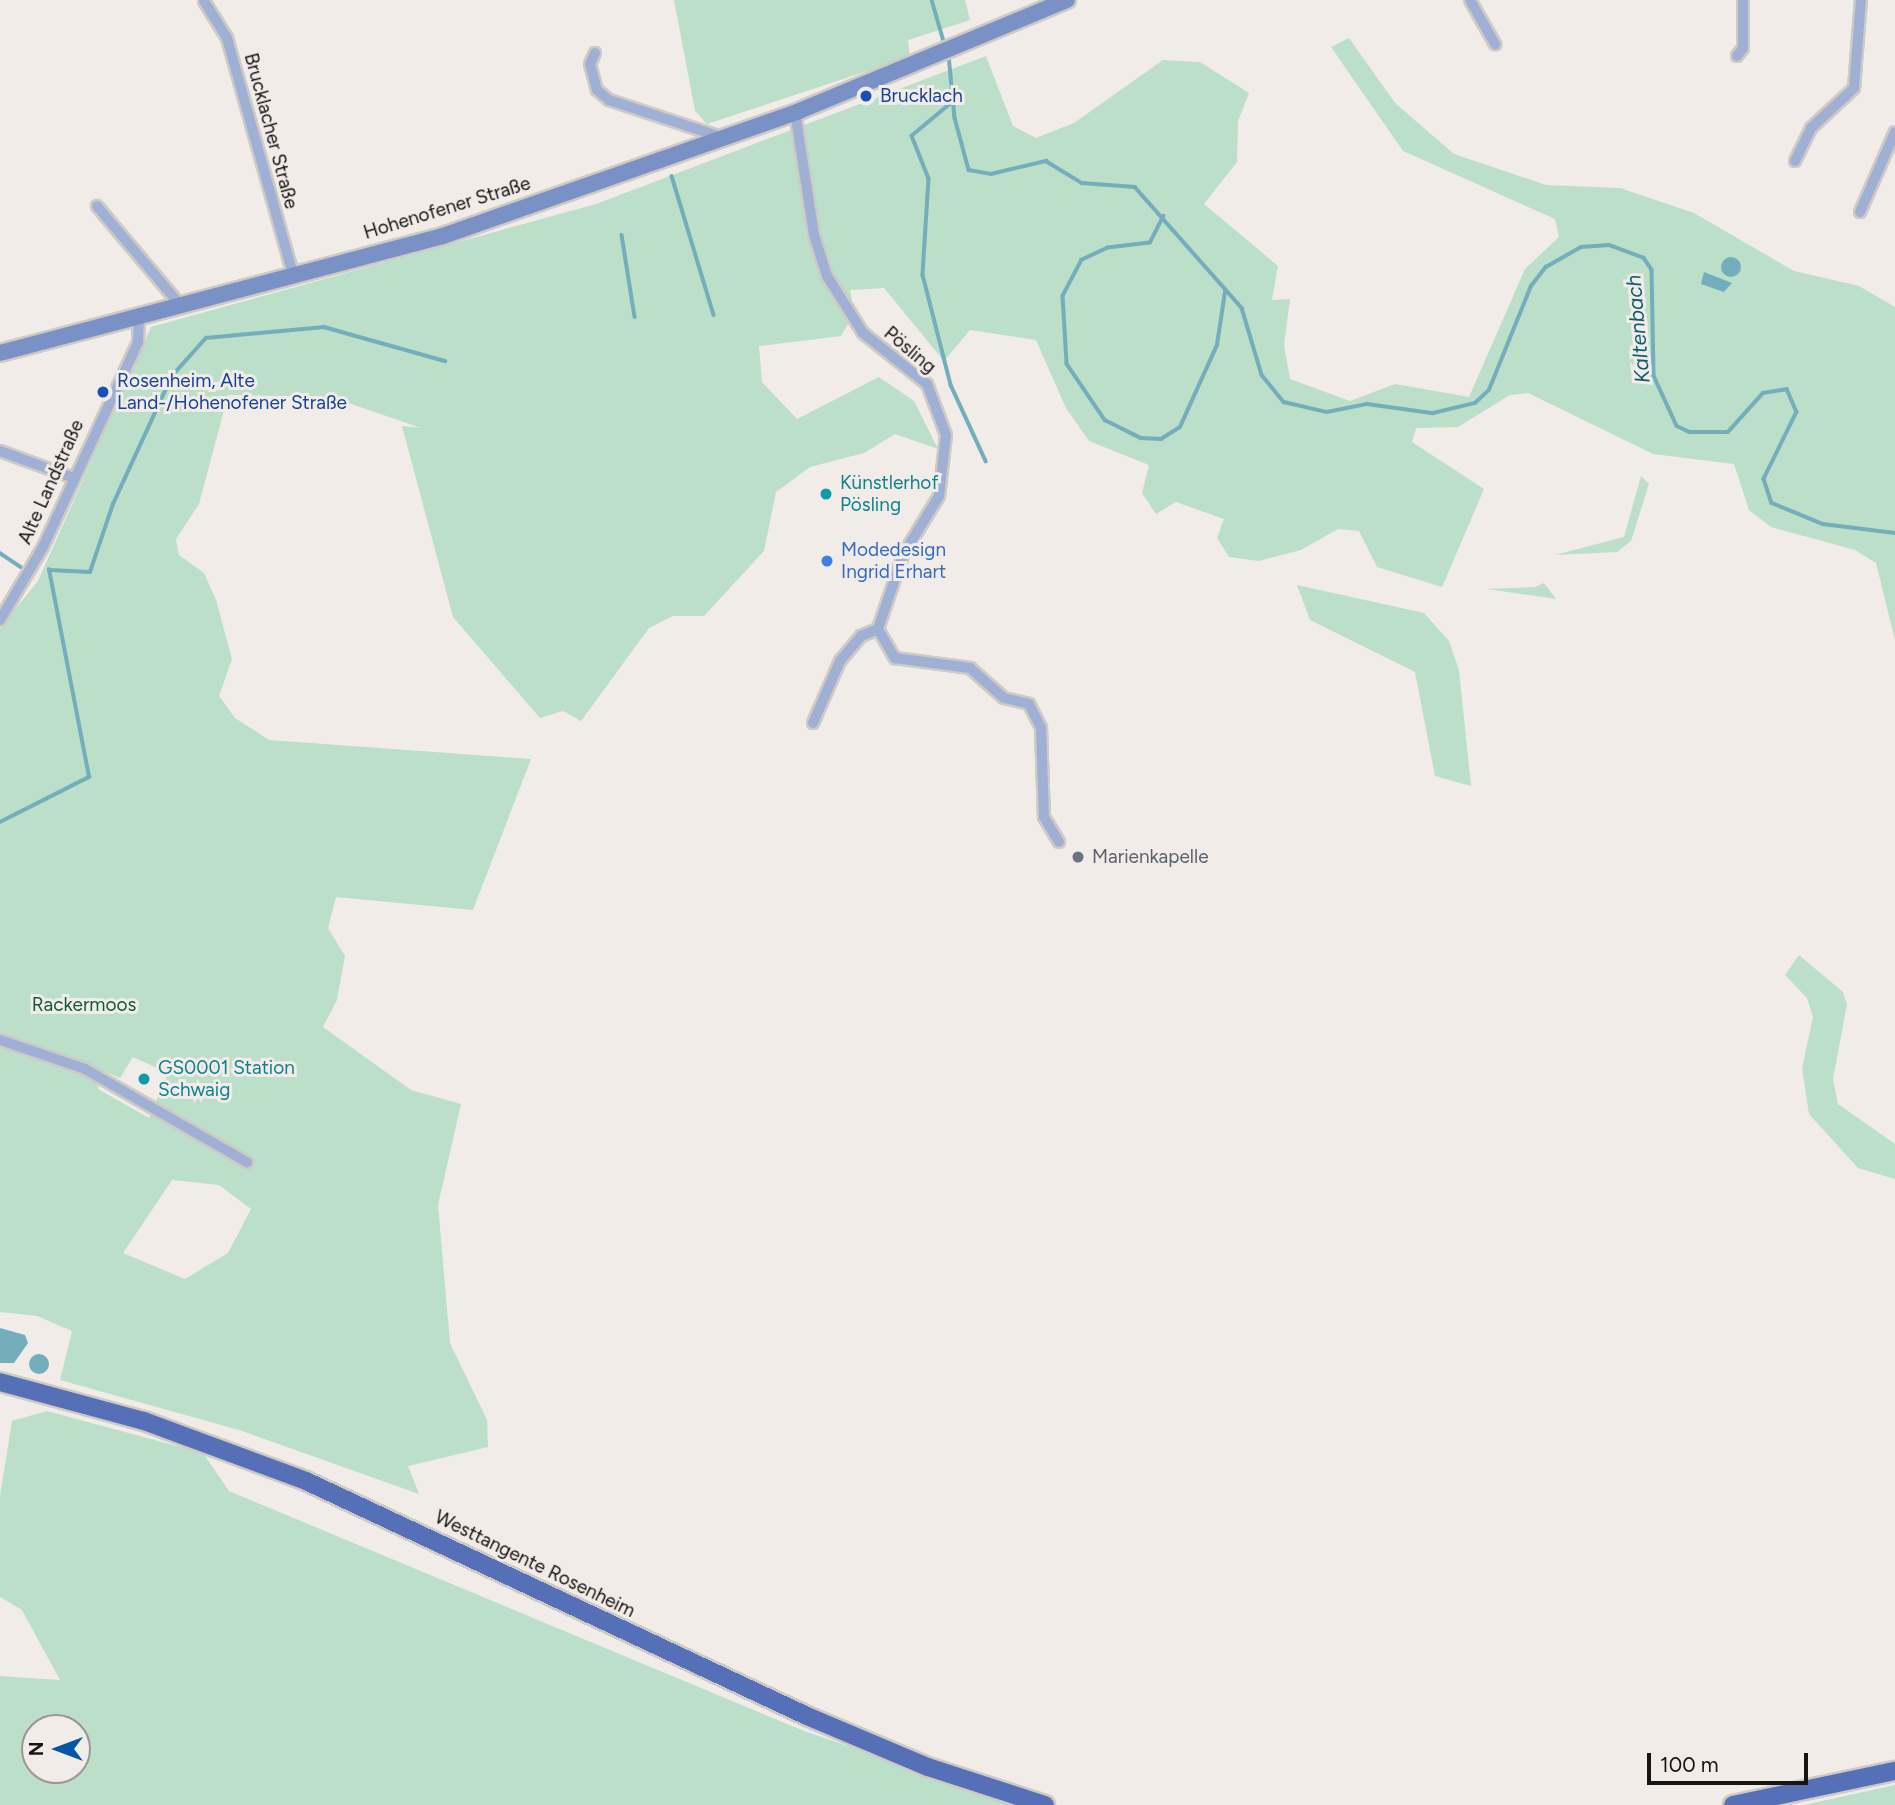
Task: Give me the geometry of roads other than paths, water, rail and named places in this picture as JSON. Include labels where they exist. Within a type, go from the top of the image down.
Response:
[{"type":"highway","name":"Westtangente Rosenheim","points":[[0,1381],[144,1421],[306,1481],[818,1721],[928,1767],[1045,1805]]},
{"type":"highway","points":[[1733,1805],[1895,1771]]},
{"type":"main road","name":"Hohenofener Straße","points":[[0,353],[443,236],[795,112],[978,40],[1067,0]]},
{"type":"street","points":[[1470,0],[1496,44]]},
{"type":"street","points":[[1737,56],[1743,48],[1743,0]]},
{"type":"street","points":[[1795,161],[1811,128],[1854,88],[1861,0]]},
{"type":"street","name":"Brucklacher Straße","points":[[204,1],[227,38],[293,275]]},
{"type":"street","points":[[595,53],[590,64],[597,90],[609,100],[723,138]]},
{"type":"street","name":"Pösling","points":[[795,112],[814,234],[827,276],[863,333],[927,383],[946,435],[939,496],[903,555],[878,629]]},
{"type":"street","points":[[1860,212],[1895,132]]},
{"type":"street","points":[[97,206],[180,305]]},
{"type":"street","name":"Alte Landstraße","points":[[0,620],[43,547],[71,477],[138,342],[139,316]]},
{"type":"street","points":[[0,451],[71,477]]},
{"type":"street","points":[[813,723],[840,660],[861,636],[878,629],[895,658],[970,668],[1004,698],[1030,704],[1041,728],[1044,817],[1059,842]]},
{"type":"street","points":[[0,1040],[85,1069],[247,1162]]},
{"type":"water","points":[[1731,257],[1738,260],[1741,267],[1738,274],[1731,277],[1724,274],[1721,267],[1724,260]]},
{"type":"water","points":[[1704,272],[1732,283],[1724,292],[1701,284]]},
{"type":"water","points":[[0,1328],[25,1335],[28,1343],[14,1363],[0,1363]]},
{"type":"water","points":[[39,1354],[46,1357],[49,1364],[46,1371],[39,1374],[32,1371],[29,1364],[32,1357]]},
{"type":"waterway","name":"Kaltenbach","points":[[932,0],[945,45]]},
{"type":"waterway","name":"Kaltenbach","points":[[949,55],[955,118],[969,170],[991,174],[1046,161],[1082,183],[1135,187],[1242,308],[1262,375],[1284,402],[1327,412],[1367,404],[1433,413],[1475,403],[1489,390],[1531,286],[1546,267],[1581,247],[1609,245],[1644,258],[1652,270],[1654,376],[1677,426],[1690,432],[1728,432],[1763,393],[1787,389],[1797,412],[1764,479],[1772,503],[1823,524],[1895,533]]},
{"type":"waterway","points":[[953,102],[912,136],[929,179],[923,275],[951,385],[986,461]]},
{"type":"waterway","points":[[672,176],[714,315]]},
{"type":"waterway","name":"Kaltenbach","points":[[1164,216],[1150,243],[1108,248],[1082,260],[1063,296],[1067,364],[1105,420],[1141,438],[1161,439],[1180,427],[1217,345],[1225,292]]},
{"type":"waterway","points":[[622,235],[635,317]]},
{"type":"waterway","points":[[0,822],[89,777],[49,570],[90,572],[113,504],[172,376],[206,338],[324,327],[445,361]]},
{"type":"waterway","points":[[0,553],[21,567]]},
{"type":"place","name":"Brucklach","points":[[866,96]]},
{"type":"place","name":"Rosenheim, Alte Land-/Hohenofener Straße","points":[[103,392]]},
{"type":"place","name":"Künstlerhof Pösling","points":[[826,494]]},
{"type":"place","name":"Modedesign Ingrid Erhart","points":[[827,561]]},
{"type":"place","name":"Marienkapelle","points":[[1078,857]]},
{"type":"place","name":"GS0001 Station Schwaig","points":[[144,1079]]},
{"type":"park label","name":"Rackermoos","points":[[84,1005]]}]
